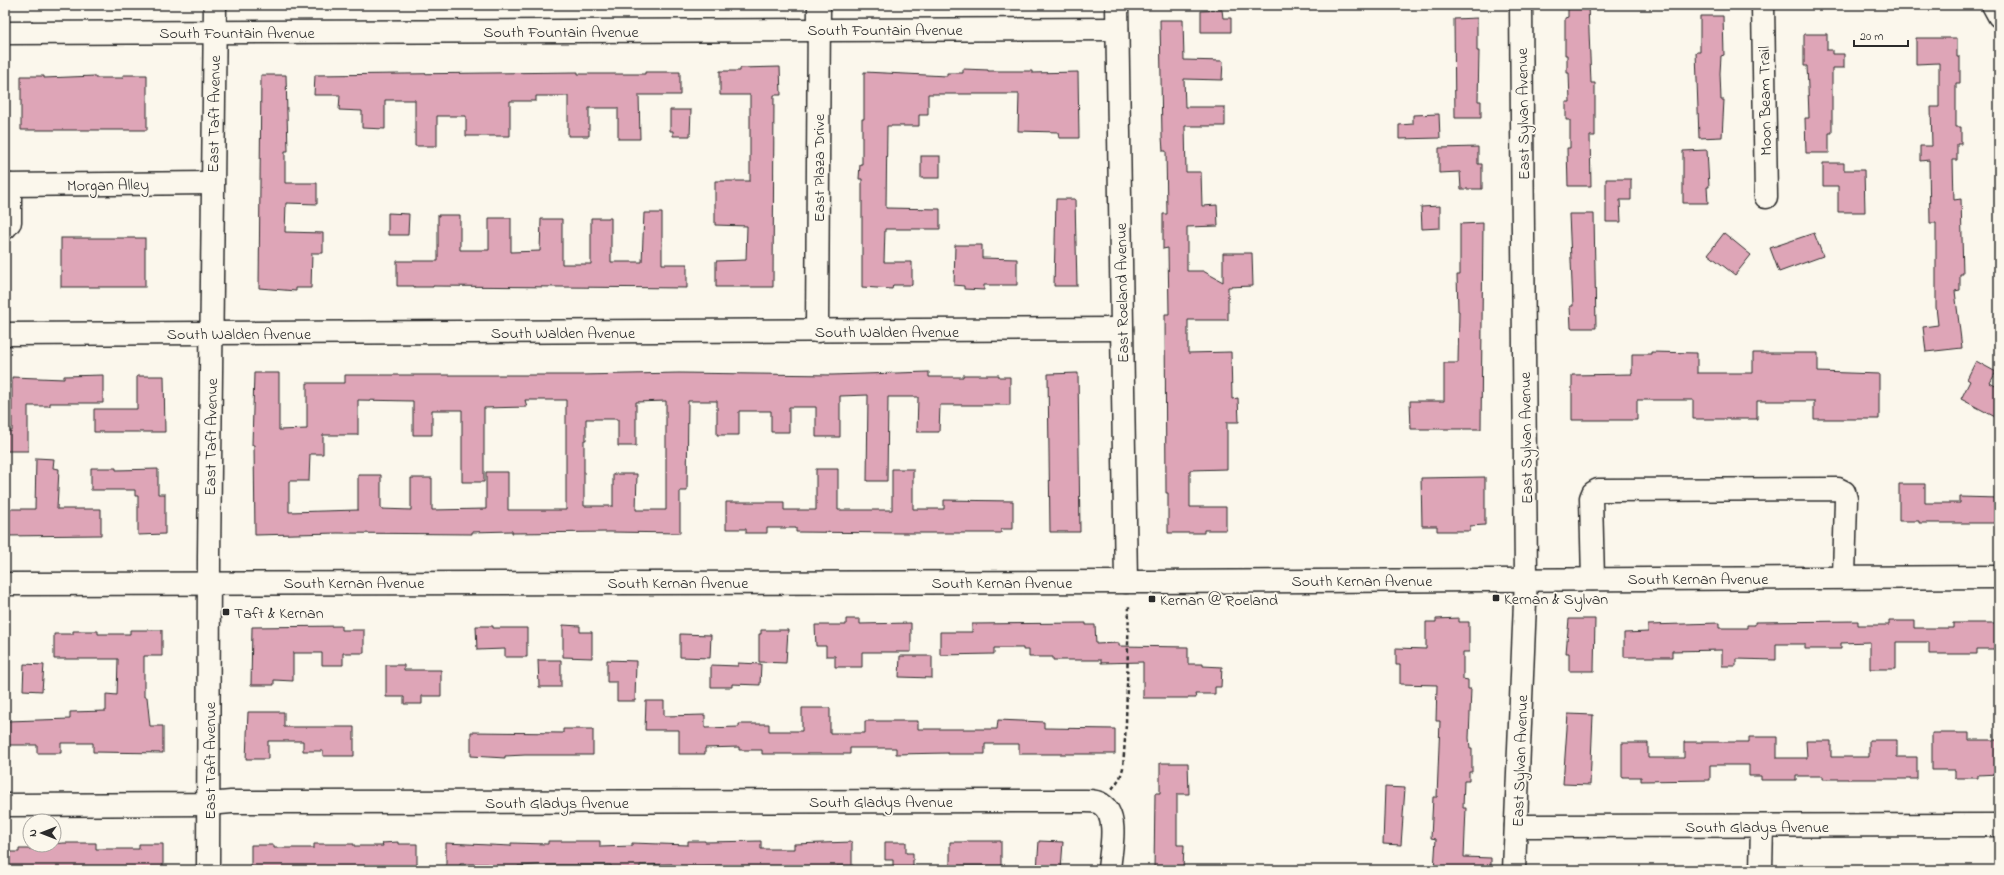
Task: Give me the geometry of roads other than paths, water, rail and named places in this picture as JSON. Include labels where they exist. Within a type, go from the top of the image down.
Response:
[{"type":"street","name":"East Taft Avenue","points":[[208,870],[208,583],[215,5]]},
{"type":"street","name":"East Plaza Drive","points":[[817,331],[819,5]]},
{"type":"street","name":"East Roeland Avenue","points":[[1117,5],[1126,582]]},
{"type":"street","name":"East Sylvan Avenue","points":[[1514,870],[1526,578],[1520,5]]},
{"type":"street","name":"Moon Beam Trail","points":[[1763,5],[1766,197]]},
{"type":"street","points":[[1993,5],[1999,16]]},
{"type":"street","name":"South Fountain Avenue","points":[[5,33],[1117,29]]},
{"type":"street","name":"Morgan Alley","points":[[7,185],[212,182]]},
{"type":"street","points":[[5,228],[10,222],[7,185]]},
{"type":"street","name":"South Walden Avenue","points":[[5,334],[1122,329]]},
{"type":"street","points":[[1593,579],[1591,498],[1593,493],[1598,490],[1838,489],[1844,492],[1846,499],[1844,577]]},
{"type":"street","name":"South Kernan Avenue","points":[[5,584],[1126,582],[1526,578],[1999,577]]},
{"type":"street","name":"South Gladys Avenue","points":[[5,805],[209,804],[247,802],[1086,801],[1104,807],[1111,819],[1112,832],[1109,870]]},
{"type":"street","name":"South Gladys Avenue","points":[[1516,826],[1999,825]]},
{"type":"street","points":[[1761,870],[1762,826]]},
{"type":"place","name":"Kernan & Sylvan","points":[[1496,598]]},
{"type":"place","name":"Kernan @ Roeland","points":[[1152,599]]},
{"type":"place","name":"Taft & Kernan","points":[[226,612]]}]
